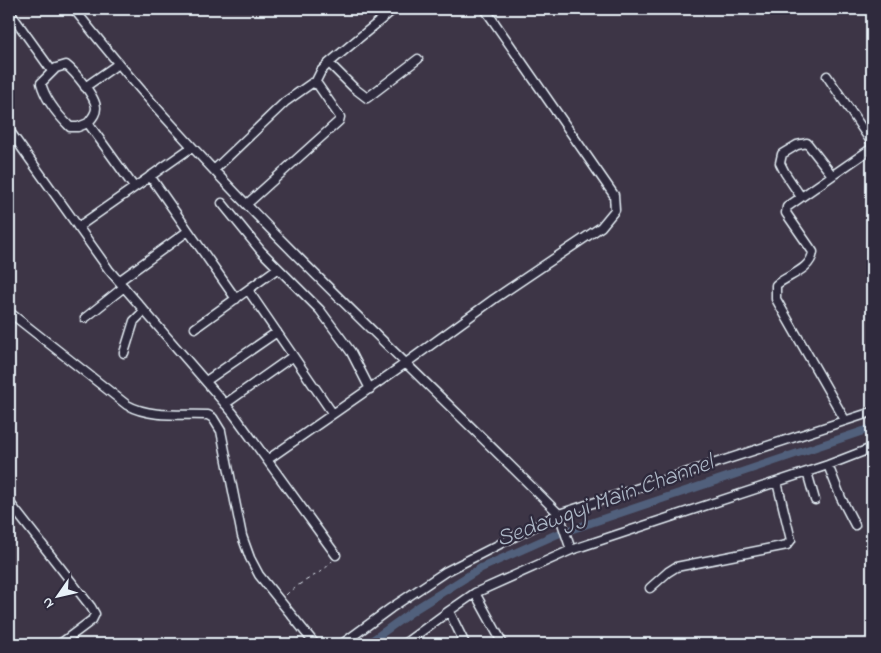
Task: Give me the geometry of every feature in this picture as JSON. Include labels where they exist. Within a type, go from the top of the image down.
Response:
[{"type":"street","points":[[74,9],[118,64],[192,147],[560,518],[570,546]]},
{"type":"street","points":[[214,170],[285,102],[312,83],[315,83],[321,71],[329,63],[394,9]]},
{"type":"street","points":[[267,460],[370,389],[494,299],[600,228],[615,210],[614,195],[485,9]]},
{"type":"street","points":[[9,11],[52,71]]},
{"type":"street","points":[[329,63],[367,98],[418,59]]},
{"type":"street","points":[[85,87],[118,64]]},
{"type":"street","points":[[66,65],[73,70],[85,87],[96,107],[95,114],[88,123],[78,127],[70,127],[62,119],[43,90],[41,83],[52,71],[66,65]]},
{"type":"street","points":[[827,76],[872,143]]},
{"type":"street","points":[[247,204],[339,121],[340,117],[315,83]]},
{"type":"street","points":[[88,123],[134,187]]},
{"type":"street","points":[[9,130],[121,284],[225,404],[336,555]]},
{"type":"street","points":[[801,197],[782,168],[780,163],[782,154],[802,143],[807,143],[832,175]]},
{"type":"street","points":[[78,227],[192,147]]},
{"type":"street","points":[[845,420],[776,299],[776,285],[784,278],[808,265],[812,259],[813,252],[786,213],[787,207],[872,148]]},
{"type":"street","points":[[150,176],[236,299]]},
{"type":"street","points":[[222,203],[261,251],[320,310],[351,352],[370,389]]},
{"type":"street","points":[[84,318],[121,284],[188,231]]},
{"type":"street","points":[[195,328],[278,268]]},
{"type":"street","points":[[248,290],[333,414]]},
{"type":"street","points":[[124,353],[134,321],[144,311]]},
{"type":"street","points":[[9,312],[138,411],[208,415],[213,418],[221,431],[242,536],[250,558],[259,575],[315,644]]},
{"type":"street","points":[[206,381],[277,332]]},
{"type":"street","points":[[225,404],[293,356]]},
{"type":"street","points":[[342,644],[445,572],[560,518],[872,412]]},
{"type":"street","points":[[404,644],[449,610],[476,593],[570,546],[777,482],[872,448]]},
{"type":"street","points":[[828,465],[841,498],[855,525]]},
{"type":"street","points":[[807,472],[815,500]]},
{"type":"street","points":[[650,588],[676,567],[790,543],[791,540],[777,482]]},
{"type":"street","points":[[9,502],[91,606],[95,614],[92,620],[60,644]]},
{"type":"street","points":[[476,593],[503,644]]},
{"type":"street","points":[[449,610],[465,644]]},
{"type":"path","points":[[280,601],[297,584],[331,564],[336,555]]},
{"type":"waterway","name":"Sedawgyi Main Channel","points":[[367,644],[417,608],[481,568],[555,535],[872,428]]}]
